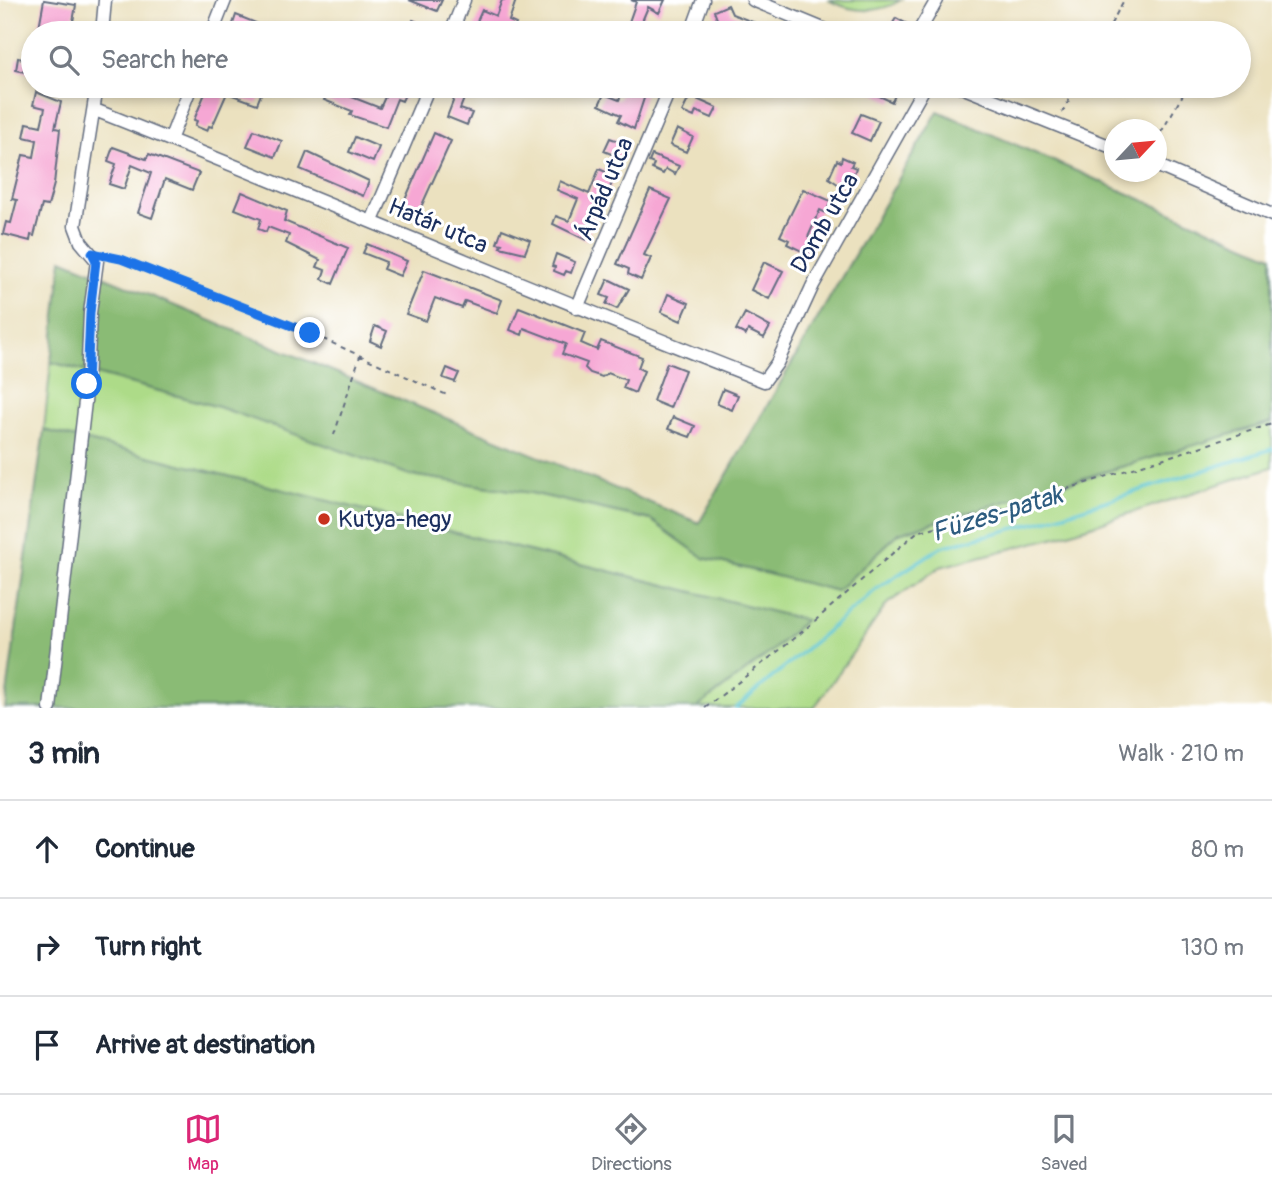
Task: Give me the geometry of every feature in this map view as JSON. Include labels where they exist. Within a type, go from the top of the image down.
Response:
[{"type":"street","points":[[103,21],[105,0]]},
{"type":"street","points":[[217,21],[225,0]]},
{"type":"street","points":[[456,21],[464,0]]},
{"type":"street","points":[[695,21],[703,0]]},
{"type":"street","points":[[753,0],[804,21]]},
{"type":"street","points":[[925,21],[937,0]]},
{"type":"street","points":[[50,708],[87,384],[90,313],[96,261],[81,242],[75,226],[96,98]]},
{"type":"street","points":[[170,140],[186,98]]},
{"type":"street","points":[[372,221],[424,98]]},
{"type":"street","name":"Árpád utca","points":[[577,309],[666,98]]},
{"type":"street","name":"Domb utca","points":[[764,381],[777,363],[813,285],[918,98]]},
{"type":"street","points":[[988,98],[1104,144]]},
{"type":"street","name":"Határ utca","points":[[95,110],[372,221],[577,309],[764,381]]},
{"type":"street","points":[[1167,169],[1272,215]]},
{"type":"path","points":[[1113,21],[1124,0]]},
{"type":"path","points":[[1055,126],[1070,98]]},
{"type":"path","points":[[1167,123],[1181,98]]},
{"type":"path","points":[[92,253],[121,259],[310,333],[447,395]]},
{"type":"path","points":[[334,435],[360,356]]},
{"type":"path","points":[[705,708],[795,638],[917,532],[1020,503],[1272,424]]},
{"type":"green space","points":[[828,0],[901,0],[883,8],[865,10]]},
{"type":"green space","points":[[938,111],[1272,256],[1272,422],[899,533],[837,591],[704,558],[651,520],[531,493],[410,475],[219,407],[51,362],[62,259],[699,523]]},
{"type":"green space","points":[[51,362],[219,407],[410,475],[531,493],[651,520],[704,558],[837,591],[899,533],[1272,422],[1272,467],[1060,536],[940,567],[887,604],[814,708],[697,708],[772,651],[805,620],[44,430]]},
{"type":"green space","points":[[44,430],[805,620],[772,651],[697,708],[5,708]]},
{"type":"building","points":[[44,0],[76,5],[73,21],[40,21]]},
{"type":"building","points":[[409,0],[442,0],[437,11]]},
{"type":"building","points":[[502,0],[516,0],[509,21],[477,21],[482,10],[496,16]]},
{"type":"building","points":[[631,0],[665,0],[659,13],[648,7],[642,21],[629,21],[636,2]]},
{"type":"building","points":[[728,5],[732,14],[750,21],[716,21],[714,11]]},
{"type":"building","points":[[236,15],[251,21],[234,21]]},
{"type":"building","points":[[18,58],[21,59],[21,71],[16,70]]},
{"type":"building","points":[[35,98],[51,98],[61,102],[55,128],[60,129],[54,184],[48,206],[42,205],[34,236],[31,235],[30,241],[3,234],[6,222],[11,223],[17,200],[12,199],[23,155],[34,157],[37,140],[24,137],[27,123],[41,126],[45,108],[33,105]]},
{"type":"building","points":[[203,98],[225,98],[212,127],[209,126],[207,131],[195,126],[197,121],[194,120]]},
{"type":"building","points":[[241,98],[259,98],[257,104]]},
{"type":"building","points":[[354,98],[380,108],[385,98],[403,98],[402,101],[397,99],[386,127],[350,115],[352,111],[324,100]]},
{"type":"building","points":[[454,98],[464,98],[460,109],[472,113],[467,125],[447,117]]},
{"type":"building","points":[[602,98],[644,98],[634,129],[618,121],[621,115],[599,105]]},
{"type":"building","points":[[689,98],[717,108],[712,118],[696,111],[694,117],[682,112]]},
{"type":"building","points":[[861,114],[879,121],[870,141],[852,133]]},
{"type":"building","points":[[677,129],[693,137],[686,152],[670,145]]},
{"type":"building","points":[[254,130],[282,141],[275,157],[247,146]]},
{"type":"building","points":[[434,133],[451,141],[417,216],[401,209]]},
{"type":"building","points":[[355,137],[379,147],[373,162],[349,152]]},
{"type":"building","points":[[610,138],[629,145],[623,159],[604,151]]},
{"type":"building","points":[[113,147],[146,159],[149,154],[199,173],[192,190],[165,179],[152,218],[138,213],[151,173],[132,165],[124,189],[109,184],[116,164],[108,161]]},
{"type":"building","points":[[307,152],[369,181],[363,196],[300,169]]},
{"type":"building","points":[[652,155],[679,166],[675,174],[666,169],[663,174],[652,169],[654,164],[649,162]]},
{"type":"building","points":[[842,157],[853,162],[851,166],[856,168],[849,186],[843,184],[842,187],[829,178],[837,160],[841,162]]},
{"type":"building","points":[[599,169],[615,176],[609,190],[606,188],[586,240],[553,224],[556,216],[569,221],[578,199],[557,190],[560,181],[589,194]]},
{"type":"building","points":[[803,189],[831,201],[826,213],[820,210],[808,237],[814,240],[808,254],[787,244],[789,240],[780,236]]},
{"type":"building","points":[[650,190],[671,199],[644,255],[651,258],[641,280],[628,274],[629,269],[617,264]]},
{"type":"building","points":[[242,192],[287,211],[284,221],[348,248],[333,284],[322,279],[325,270],[317,267],[320,260],[286,243],[289,235],[268,227],[266,232],[258,229],[261,219],[235,209]]},
{"type":"building","points":[[502,229],[530,240],[525,253],[500,247],[502,244],[497,243]]},
{"type":"building","points":[[367,244],[407,261],[400,276],[383,269],[386,262],[363,253]]},
{"type":"building","points":[[556,254],[575,262],[571,273],[566,271],[564,275],[554,271],[555,267],[552,266]]},
{"type":"building","points":[[764,262],[783,271],[769,299],[751,290]]},
{"type":"building","points":[[424,270],[502,300],[497,313],[465,301],[462,308],[435,298],[426,321],[406,314]]},
{"type":"building","points":[[608,279],[629,289],[617,309],[606,304],[609,298],[601,295]]},
{"type":"building","points":[[668,294],[689,303],[681,321],[661,312]]},
{"type":"building","points":[[519,307],[585,333],[581,343],[597,350],[601,341],[642,357],[638,368],[644,371],[635,393],[623,388],[626,380],[608,373],[602,377],[590,373],[585,368],[587,363],[562,354],[566,344],[524,328],[522,335],[510,330]]},
{"type":"building","points":[[745,313],[770,327],[764,338],[748,330],[746,335],[736,330]]},
{"type":"building","points":[[375,326],[387,331],[381,346],[370,341]]},
{"type":"building","points":[[667,363],[685,370],[670,408],[653,401]]},
{"type":"building","points":[[447,368],[459,373],[455,382],[443,378]]},
{"type":"building","points":[[723,389],[738,395],[732,410],[717,404]]},
{"type":"building","points":[[673,417],[695,426],[690,437],[668,429]]},
{"type":"waterway","name":"Füzes-patak","points":[[736,708],[878,588],[941,547],[1039,522],[1272,449]]},
{"type":"place","name":"Kutya-hegy","points":[[324,519]]},
{"type":"route","points":[[87,384],[90,313],[96,261],[92,253],[121,259],[310,333]]}]
